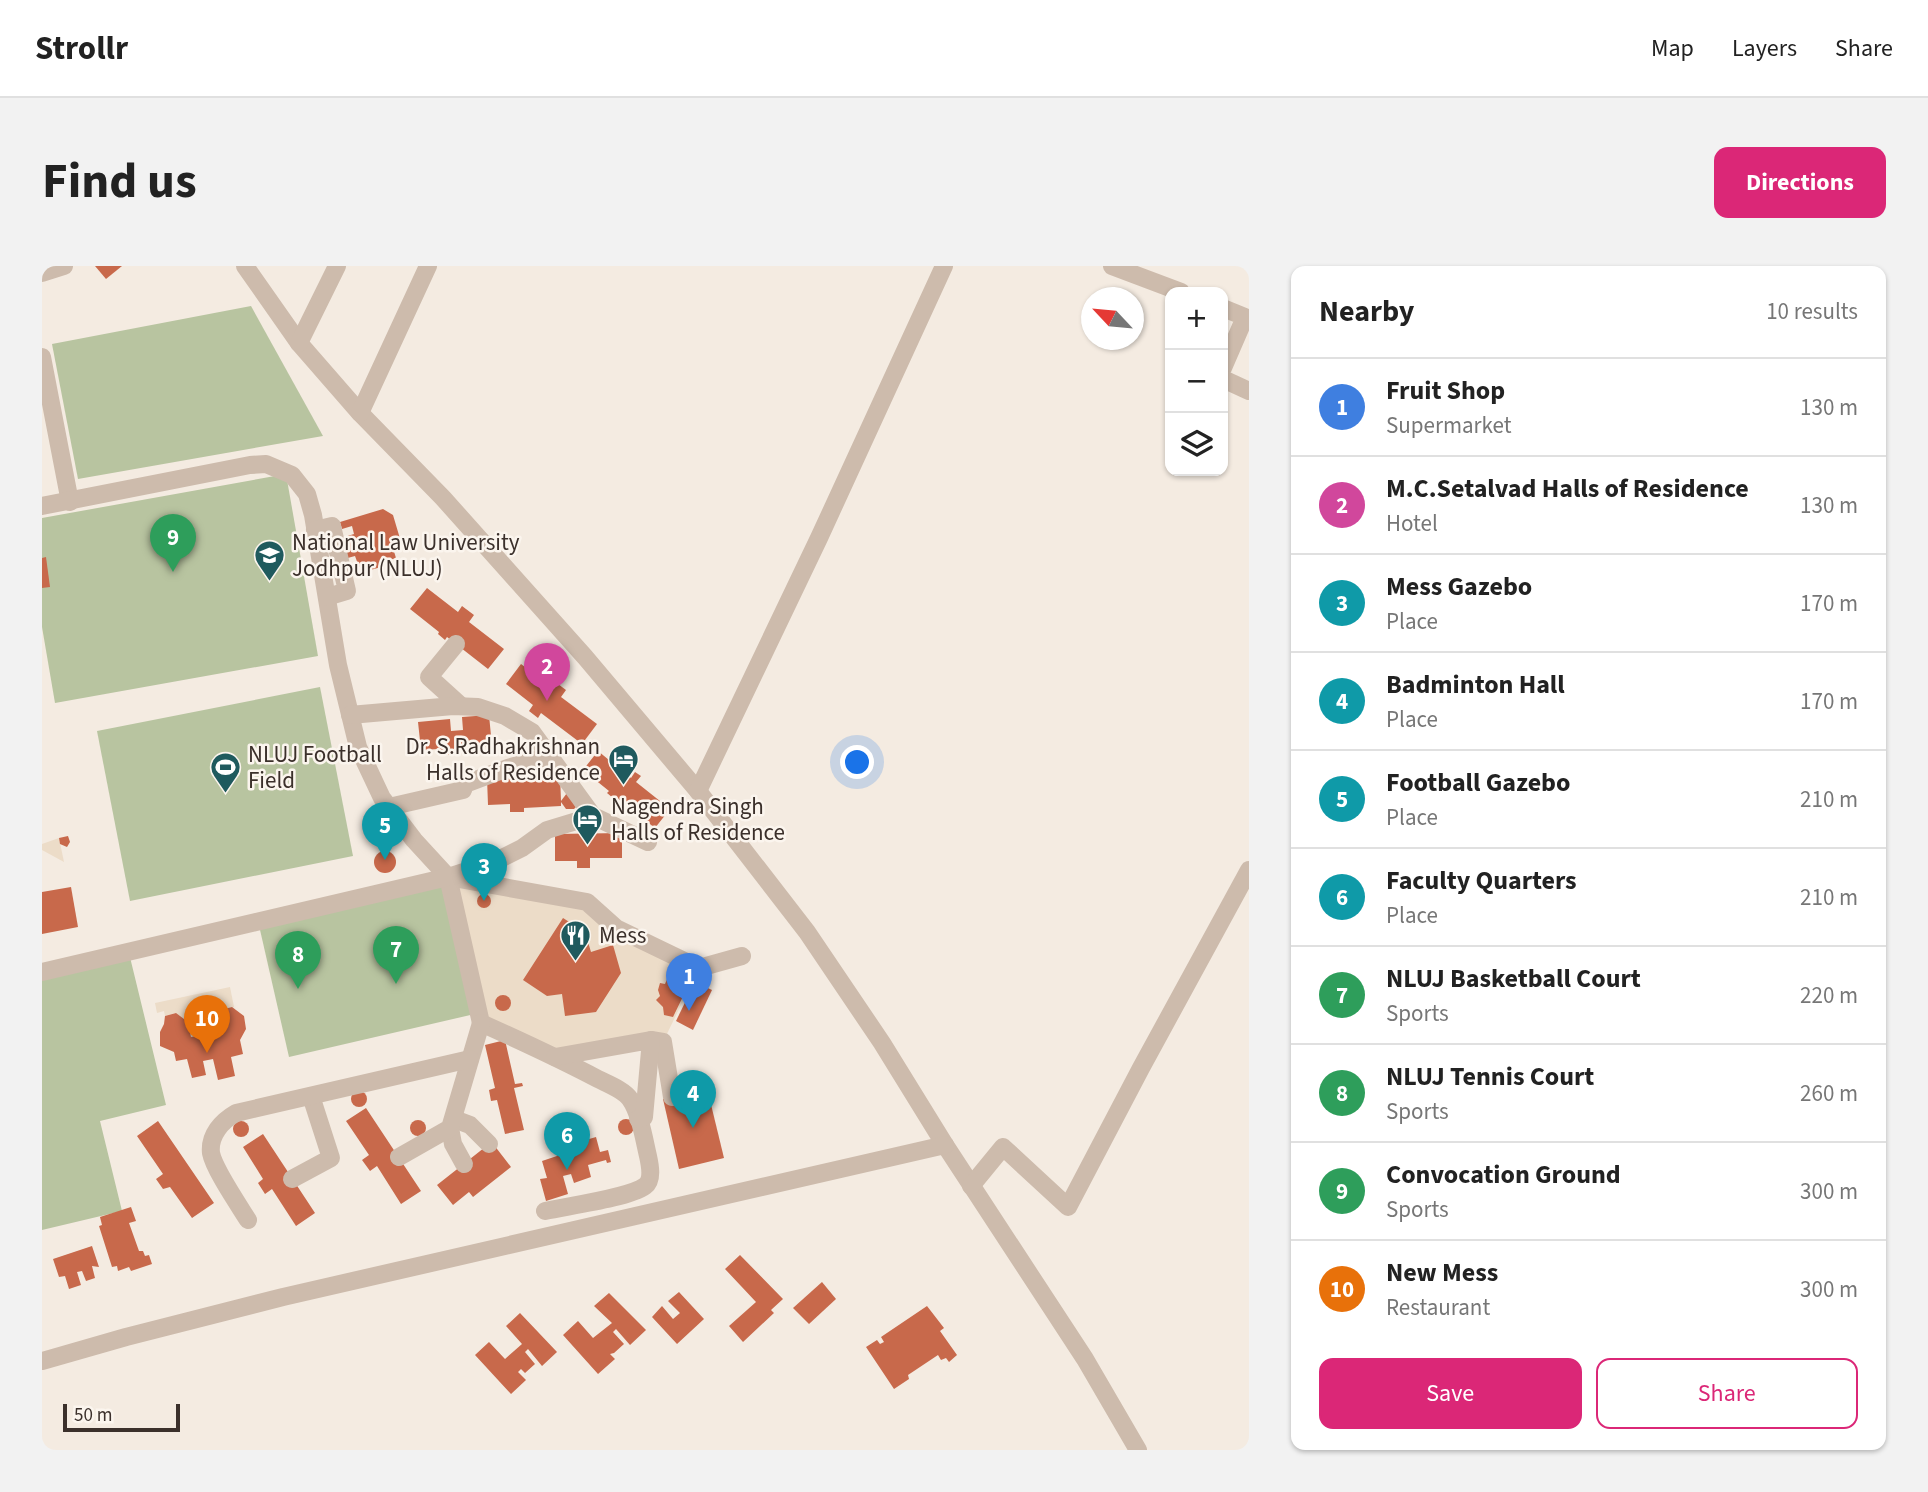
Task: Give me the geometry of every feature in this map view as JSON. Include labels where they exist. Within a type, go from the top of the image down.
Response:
[{"type":"street","points":[[42,273],[64,266]]},
{"type":"street","points":[[245,266],[299,343],[585,657],[698,791],[807,932],[882,1043],[971,1186],[1085,1359],[1138,1450]]},
{"type":"street","points":[[299,343],[337,266]]},
{"type":"street","points":[[360,413],[428,266]]},
{"type":"street","points":[[698,791],[944,266]]},
{"type":"street","points":[[1112,266],[1168,287]]},
{"type":"street","points":[[1228,310],[1245,317],[1228,356]]},
{"type":"street","points":[[42,357],[70,502]]},
{"type":"street","points":[[1228,381],[1249,391]]},
{"type":"street","points":[[42,506],[266,464],[292,475],[307,494],[338,665],[358,747],[382,798],[414,840],[448,877],[481,1023],[452,1124],[453,1144],[464,1164]]},
{"type":"street","points":[[456,644],[429,677],[461,706]]},
{"type":"street","points":[[350,715],[461,706],[478,707],[505,716],[532,732],[593,816],[648,842]]},
{"type":"street","points":[[389,807],[463,790],[465,784],[549,756]]},
{"type":"street","points":[[42,972],[448,877],[494,862],[522,848],[547,830],[593,816]]},
{"type":"street","points":[[971,1186],[1003,1147],[1068,1206],[1249,870]]},
{"type":"street","points":[[448,877],[587,902],[617,928],[699,968],[742,956]]},
{"type":"street","points":[[481,1023],[555,1056],[614,1087],[630,1098],[638,1119],[649,1160],[650,1175],[645,1186],[545,1211]]},
{"type":"street","points":[[555,1056],[651,1040],[663,1042],[672,1097]]},
{"type":"street","points":[[638,1119],[644,1117],[651,1040]]},
{"type":"street","points":[[248,1220],[219,1171],[211,1151],[219,1125],[226,1118],[236,1113],[470,1059]]},
{"type":"street","points":[[292,1179],[331,1158],[311,1096]]},
{"type":"street","points":[[399,1157],[452,1124],[470,1125],[489,1144]]},
{"type":"street","points":[[42,1361],[283,1297],[945,1145]]},
{"type":"green space","points":[[251,306],[323,436],[78,479],[52,344]]},
{"type":"green space","points":[[286,474],[318,656],[55,703],[42,627],[42,518]]},
{"type":"green space","name":"NLUJ Football Field","points":[[320,687],[353,856],[130,901],[97,731]]},
{"type":"green space","points":[[448,877],[479,1013],[289,1057],[258,921]]},
{"type":"green space","points":[[128,949],[166,1105],[100,1121],[122,1211],[42,1230],[42,970]]},
{"type":"shaded area","points":[[59,838],[64,862],[42,850],[42,844]]},
{"type":"shaded area","points":[[448,877],[587,902],[699,968],[663,1042],[555,1057],[481,1023]]},
{"type":"shaded area","points":[[230,987],[234,1007],[214,1012],[211,1018],[213,1033],[191,1037],[188,1022],[175,1013],[165,1016],[164,1011],[157,1013],[155,1003]]},
{"type":"building","points":[[95,266],[122,266],[106,279]]},
{"type":"building","points":[[383,509],[393,515],[401,542],[392,545],[396,558],[379,563],[381,567],[367,571],[365,565],[359,567],[355,556],[344,559],[338,539],[354,534],[352,526],[342,529],[340,522]]},
{"type":"building","points":[[46,557],[50,587],[42,588],[42,558]]},
{"type":"building","points":[[427,588],[458,612],[462,606],[474,615],[469,622],[504,649],[488,669],[447,637],[445,640],[410,609]]},
{"type":"building","points":[[521,664],[554,689],[558,684],[566,690],[561,697],[597,724],[582,744],[541,713],[538,718],[529,711],[533,705],[506,684]]},
{"type":"building","points":[[489,715],[492,746],[454,748],[455,754],[440,756],[439,749],[421,750],[418,722],[450,719],[451,731],[463,730],[462,717]]},
{"type":"building","name":"Dr. S.Radhakrishnan Halls of Residence","points":[[598,751],[631,778],[635,772],[641,776],[636,782],[670,809],[655,828],[618,799],[616,801],[607,793],[609,791],[583,770]]},
{"type":"building","points":[[560,775],[561,801],[567,793],[576,807],[574,809],[566,809],[561,802],[561,806],[524,808],[524,812],[510,812],[510,804],[488,805],[487,778]]},
{"type":"building","name":"Nagendra Singh Halls of Residence","points":[[622,833],[622,858],[590,858],[590,868],[577,868],[577,861],[555,861],[555,834]]},
{"type":"building","points":[[68,836],[70,842],[67,847],[60,844],[59,838]]},
{"type":"building","points":[[385,851],[393,854],[396,862],[393,870],[385,873],[377,870],[374,862],[377,854]]},
{"type":"building","points":[[71,887],[78,927],[42,934],[42,892]]},
{"type":"building","points":[[484,894],[489,896],[489,906],[484,908],[479,906],[477,901],[479,896]]},
{"type":"building","name":"Mess","points":[[563,918],[585,932],[591,952],[613,945],[621,973],[596,1012],[565,1016],[562,994],[547,996],[523,980]]},
{"type":"building","points":[[673,972],[679,977],[684,973],[691,980],[673,1017],[664,1015],[663,1007],[656,1000],[660,996],[660,983],[665,984]]},
{"type":"building","points":[[695,982],[712,990],[693,1030],[676,1021]]},
{"type":"building","points":[[500,995],[506,995],[511,1003],[509,1009],[500,1011],[495,1006],[495,1000]]},
{"type":"building","points":[[232,1007],[244,1016],[246,1029],[240,1040],[243,1054],[231,1057],[235,1076],[218,1080],[213,1059],[203,1061],[206,1075],[192,1078],[187,1059],[176,1061],[174,1052],[160,1046],[160,1032],[165,1016],[176,1013],[188,1022],[191,1037],[213,1033],[211,1018],[214,1012]]},
{"type":"building","points":[[505,1040],[515,1084],[522,1083],[523,1086],[514,1088],[524,1130],[505,1134],[497,1100],[491,1101],[489,1090],[495,1088],[485,1045]]},
{"type":"building","points":[[707,1088],[724,1158],[679,1169],[663,1099]]},
{"type":"building","points":[[359,1091],[365,1093],[365,1105],[359,1107],[353,1105],[351,1099],[353,1093]]},
{"type":"building","points":[[366,1108],[421,1191],[401,1204],[377,1166],[370,1171],[362,1160],[369,1155],[346,1121]]},
{"type":"building","points":[[623,1119],[629,1119],[634,1127],[632,1133],[623,1135],[618,1130],[618,1124]]},
{"type":"building","points":[[415,1120],[421,1120],[426,1128],[424,1134],[415,1136],[410,1131],[410,1125]]},
{"type":"building","points":[[158,1121],[214,1203],[192,1218],[170,1187],[163,1189],[156,1179],[163,1174],[137,1136]]},
{"type":"building","points":[[238,1121],[244,1121],[249,1129],[247,1135],[238,1137],[233,1132],[233,1126]]},
{"type":"building","points":[[263,1134],[315,1213],[296,1226],[272,1189],[265,1194],[258,1183],[263,1179],[243,1147]]},
{"type":"building","points":[[596,1137],[600,1152],[608,1150],[611,1162],[607,1163],[606,1160],[588,1165],[591,1177],[574,1183],[571,1174],[563,1176],[568,1194],[546,1201],[540,1179],[547,1178],[542,1161],[557,1156],[555,1149]]},
{"type":"building","points":[[489,1144],[494,1145],[511,1167],[473,1197],[469,1192],[453,1205],[437,1185]]},
{"type":"building","points":[[131,1207],[136,1221],[129,1223],[139,1251],[143,1251],[145,1256],[149,1255],[152,1264],[131,1271],[129,1267],[118,1271],[117,1266],[112,1267],[99,1226],[102,1225],[100,1217]]},
{"type":"building","points":[[92,1246],[99,1267],[92,1266],[95,1278],[86,1281],[82,1271],[77,1272],[81,1285],[69,1289],[65,1276],[59,1277],[53,1259]]},
{"type":"building","points":[[740,1255],[783,1299],[771,1310],[774,1313],[743,1342],[729,1326],[756,1302],[725,1269]]},
{"type":"building","points":[[822,1282],[836,1299],[809,1324],[793,1308]]},
{"type":"building","points":[[679,1292],[704,1319],[677,1344],[652,1317],[662,1306],[673,1319],[680,1313],[668,1301]]},
{"type":"building","points":[[609,1293],[646,1330],[630,1345],[616,1329],[613,1332],[624,1344],[610,1354],[615,1359],[598,1374],[563,1335],[578,1321],[593,1338],[612,1323],[594,1306]]},
{"type":"building","points":[[927,1306],[944,1328],[940,1331],[957,1355],[949,1362],[946,1358],[941,1360],[938,1355],[908,1375],[909,1379],[894,1389],[866,1347],[877,1340],[880,1344],[884,1342],[881,1337]]},
{"type":"building","points":[[520,1313],[557,1352],[542,1366],[528,1349],[525,1352],[535,1364],[525,1373],[521,1369],[518,1372],[526,1380],[511,1394],[475,1355],[489,1342],[505,1359],[522,1344],[506,1326]]},
{"type":"place","name":"Convocation Ground","points":[[173,572]]},
{"type":"place","name":"National Law University Jodhpur (NLUJ)","points":[[269,582]]},
{"type":"place","name":"M.C.Setalvad Halls of Residence","points":[[547,701]]},
{"type":"place","name":"Dr. S.Radhakrishnan Halls of Residence","points":[[623,786]]},
{"type":"place","name":"NLUJ Football Field","points":[[225,794]]},
{"type":"place","name":"Nagendra Singh Halls of Residence","points":[[588,846]]},
{"type":"place","name":"Football Gazebo","points":[[385,860]]},
{"type":"place","name":"Mess Gazebo","points":[[484,901]]},
{"type":"place","name":"Mess","points":[[576,962]]},
{"type":"place","name":"NLUJ Basketball Court","points":[[396,984]]},
{"type":"place","name":"NLUJ Tennis Court","points":[[298,989]]},
{"type":"place","name":"Fruit Shop","points":[[689,1011]]},
{"type":"place","name":"New Mess","points":[[207,1053]]},
{"type":"place","name":"Badminton Hall","points":[[693,1128]]},
{"type":"place","name":"Faculty Quarters","points":[[567,1170]]}]
